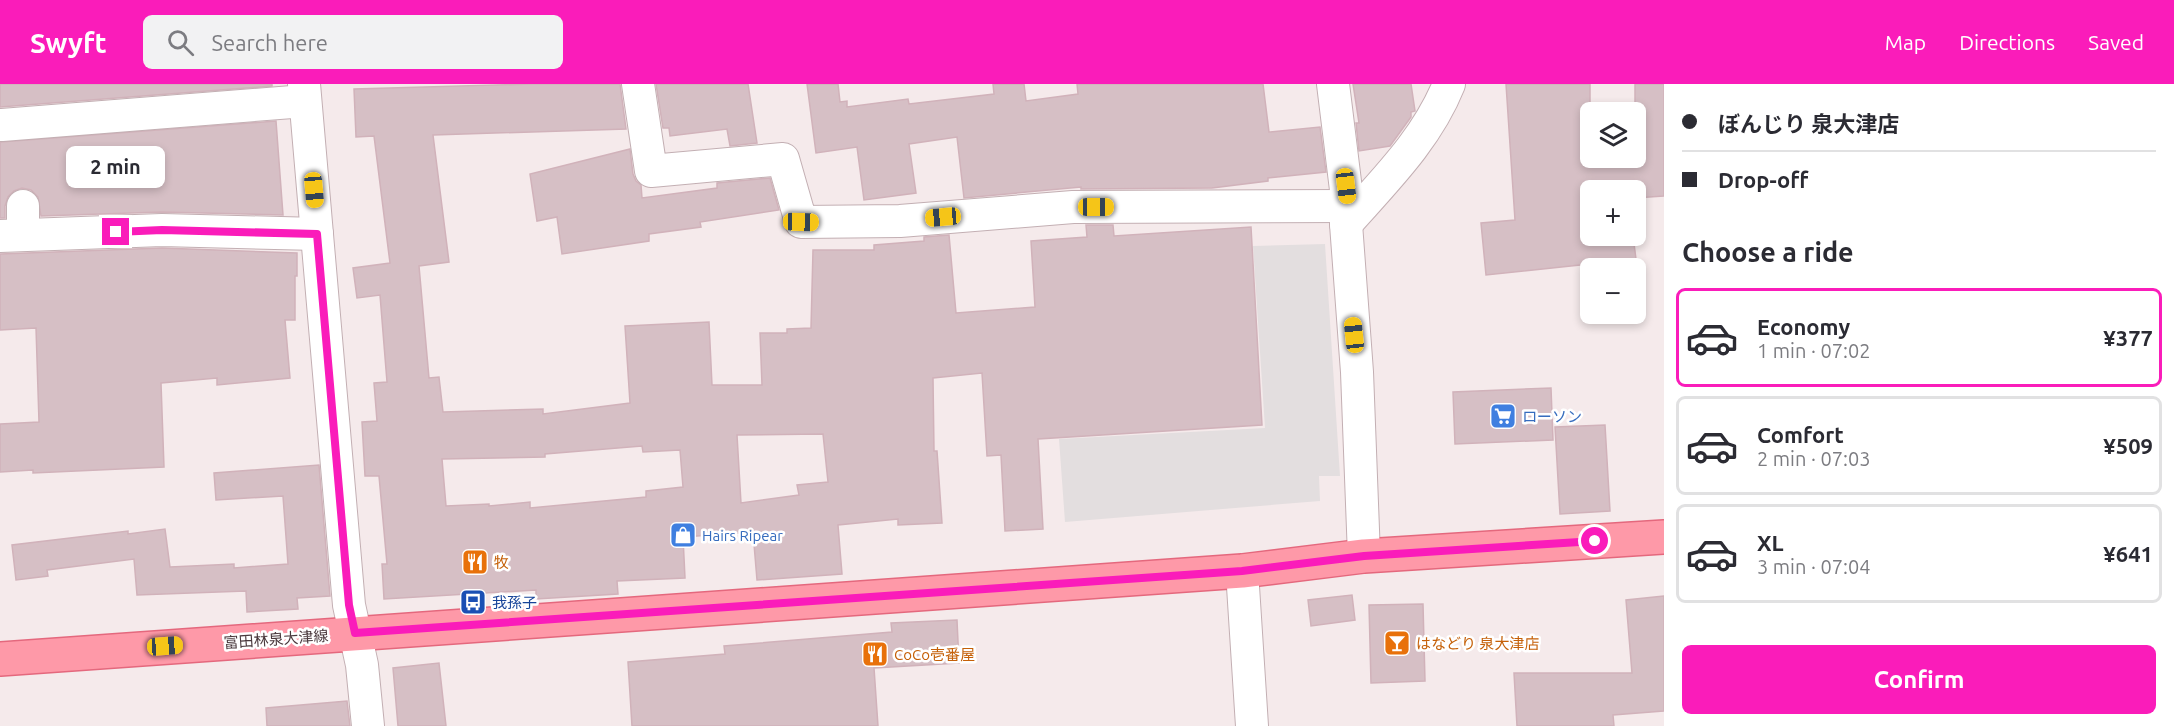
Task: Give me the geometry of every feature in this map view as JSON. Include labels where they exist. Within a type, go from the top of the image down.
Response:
[{"type":"main road","name":"富田林泉大津線","points":[[0,658],[1242,571],[1364,556],[1664,537]]},
{"type":"street","points":[[638,84],[651,171],[783,159],[801,222],[900,221],[1073,207],[1347,215],[1415,146],[1443,99],[1449,84]]},
{"type":"street","points":[[1333,84],[1347,215],[1358,372],[1364,556]]},
{"type":"street","points":[[2,125],[305,93],[349,605],[362,665],[368,726]]},
{"type":"street","points":[[15,226],[162,218],[317,234]]},
{"type":"street","points":[[1242,571],[1252,726]]},
{"type":"shaded area","points":[[1325,244],[1340,476],[1319,476],[1320,501],[1065,522],[1059,439],[1265,428],[1253,246]]},
{"type":"building","points":[[0,84],[272,84],[272,86],[0,107]]},
{"type":"building","points":[[620,84],[626,129],[433,135],[449,262],[419,266],[429,378],[439,377],[443,412],[543,409],[543,414],[630,403],[625,326],[709,322],[712,385],[762,385],[760,333],[787,333],[787,329],[811,328],[813,250],[874,250],[874,245],[924,241],[924,237],[949,235],[956,313],[1035,307],[1031,241],[1087,237],[1086,225],[1113,225],[1114,236],[1251,227],[1262,425],[1038,439],[1043,529],[1005,531],[1001,455],[987,456],[982,373],[933,378],[934,451],[937,451],[942,523],[898,525],[898,519],[838,525],[842,574],[757,580],[753,532],[683,537],[685,578],[617,581],[618,594],[536,599],[536,590],[384,599],[382,564],[387,564],[379,476],[365,476],[362,422],[377,421],[374,383],[387,382],[380,295],[357,298],[353,268],[390,263],[374,136],[356,137],[354,89]],"holes":[[[823,434],[828,482],[797,485],[799,495],[741,503],[737,435]],[[642,446],[643,452],[680,450],[683,487],[646,491],[646,497],[530,508],[530,502],[489,506],[489,504],[446,506],[442,459],[545,457],[545,454]]]},
{"type":"building","points":[[656,84],[748,84],[757,143],[730,146],[727,129],[670,136],[669,128],[663,128]]},
{"type":"building","points":[[807,84],[838,84],[840,102],[847,101],[847,107],[908,99],[909,104],[994,94],[993,84],[1024,84],[1026,101],[1078,94],[1077,84],[1263,84],[1269,132],[1320,127],[1326,172],[1268,178],[1268,181],[1212,188],[1081,189],[1081,187],[964,198],[957,137],[909,144],[916,193],[864,200],[857,147],[816,153]]},
{"type":"building","points":[[1353,84],[1411,84],[1415,111],[1411,112],[1411,117],[1390,146],[1359,151],[1356,123],[1359,123]]},
{"type":"building","points":[[1506,84],[1590,84],[1590,102],[1580,102],[1580,168],[1646,168],[1646,102],[1635,102],[1635,84],[1664,84],[1664,196],[1646,197],[1646,180],[1580,180],[1580,246],[1634,246],[1636,258],[1580,258],[1580,265],[1486,275],[1481,223],[1515,220]]},
{"type":"building","points":[[276,121],[283,215],[161,212],[41,216],[38,197],[31,190],[22,188],[14,191],[8,197],[5,218],[0,218],[0,142]]},
{"type":"building","points":[[630,149],[633,174],[641,185],[642,198],[717,188],[717,183],[770,178],[779,210],[700,222],[701,227],[649,234],[649,241],[562,254],[557,217],[537,221],[530,174]]},
{"type":"building","points":[[162,248],[297,253],[295,320],[285,320],[290,378],[217,385],[217,378],[161,383],[164,467],[33,473],[33,470],[0,472],[0,424],[39,422],[36,328],[0,330],[0,254]]},
{"type":"building","name":"ローソン","points":[[1551,388],[1553,440],[1455,444],[1453,392]]},
{"type":"building","points":[[1605,425],[1610,511],[1560,514],[1555,427]]},
{"type":"building","points":[[319,465],[330,596],[297,598],[298,609],[247,612],[246,591],[137,595],[134,559],[47,570],[48,576],[16,580],[12,545],[128,531],[128,534],[165,529],[170,567],[234,564],[234,568],[288,564],[283,496],[216,500],[214,473]]},
{"type":"building","points":[[1352,595],[1355,620],[1311,626],[1308,600]]},
{"type":"building","points":[[1664,596],[1664,711],[1613,715],[1614,726],[1517,726],[1514,673],[1632,673],[1626,600]]},
{"type":"building","name":"はなどり 泉大津店","points":[[1423,604],[1425,681],[1371,683],[1369,605]]},
{"type":"building","points":[[957,620],[959,663],[874,668],[878,726],[632,726],[628,662],[725,654],[724,646],[892,632],[891,623]]},
{"type":"building","points":[[439,663],[446,726],[398,726],[393,668]]},
{"type":"building","points":[[347,701],[350,726],[267,726],[266,708]]},
{"type":"place","name":"ローソン","points":[[1503,416]]},
{"type":"place","name":"Hairs Ripear","points":[[683,535]]},
{"type":"place","name":"牧","points":[[475,562]]},
{"type":"place","name":"我孫子","points":[[473,602]]},
{"type":"place","name":"はなどり 泉大津店","points":[[1397,643]]},
{"type":"place","name":"CoCo壱番屋","points":[[875,654]]},
{"type":"route","points":[[116,232],[162,230],[317,234],[349,605],[355,633],[1242,571],[1364,556],[1595,541]]}]
